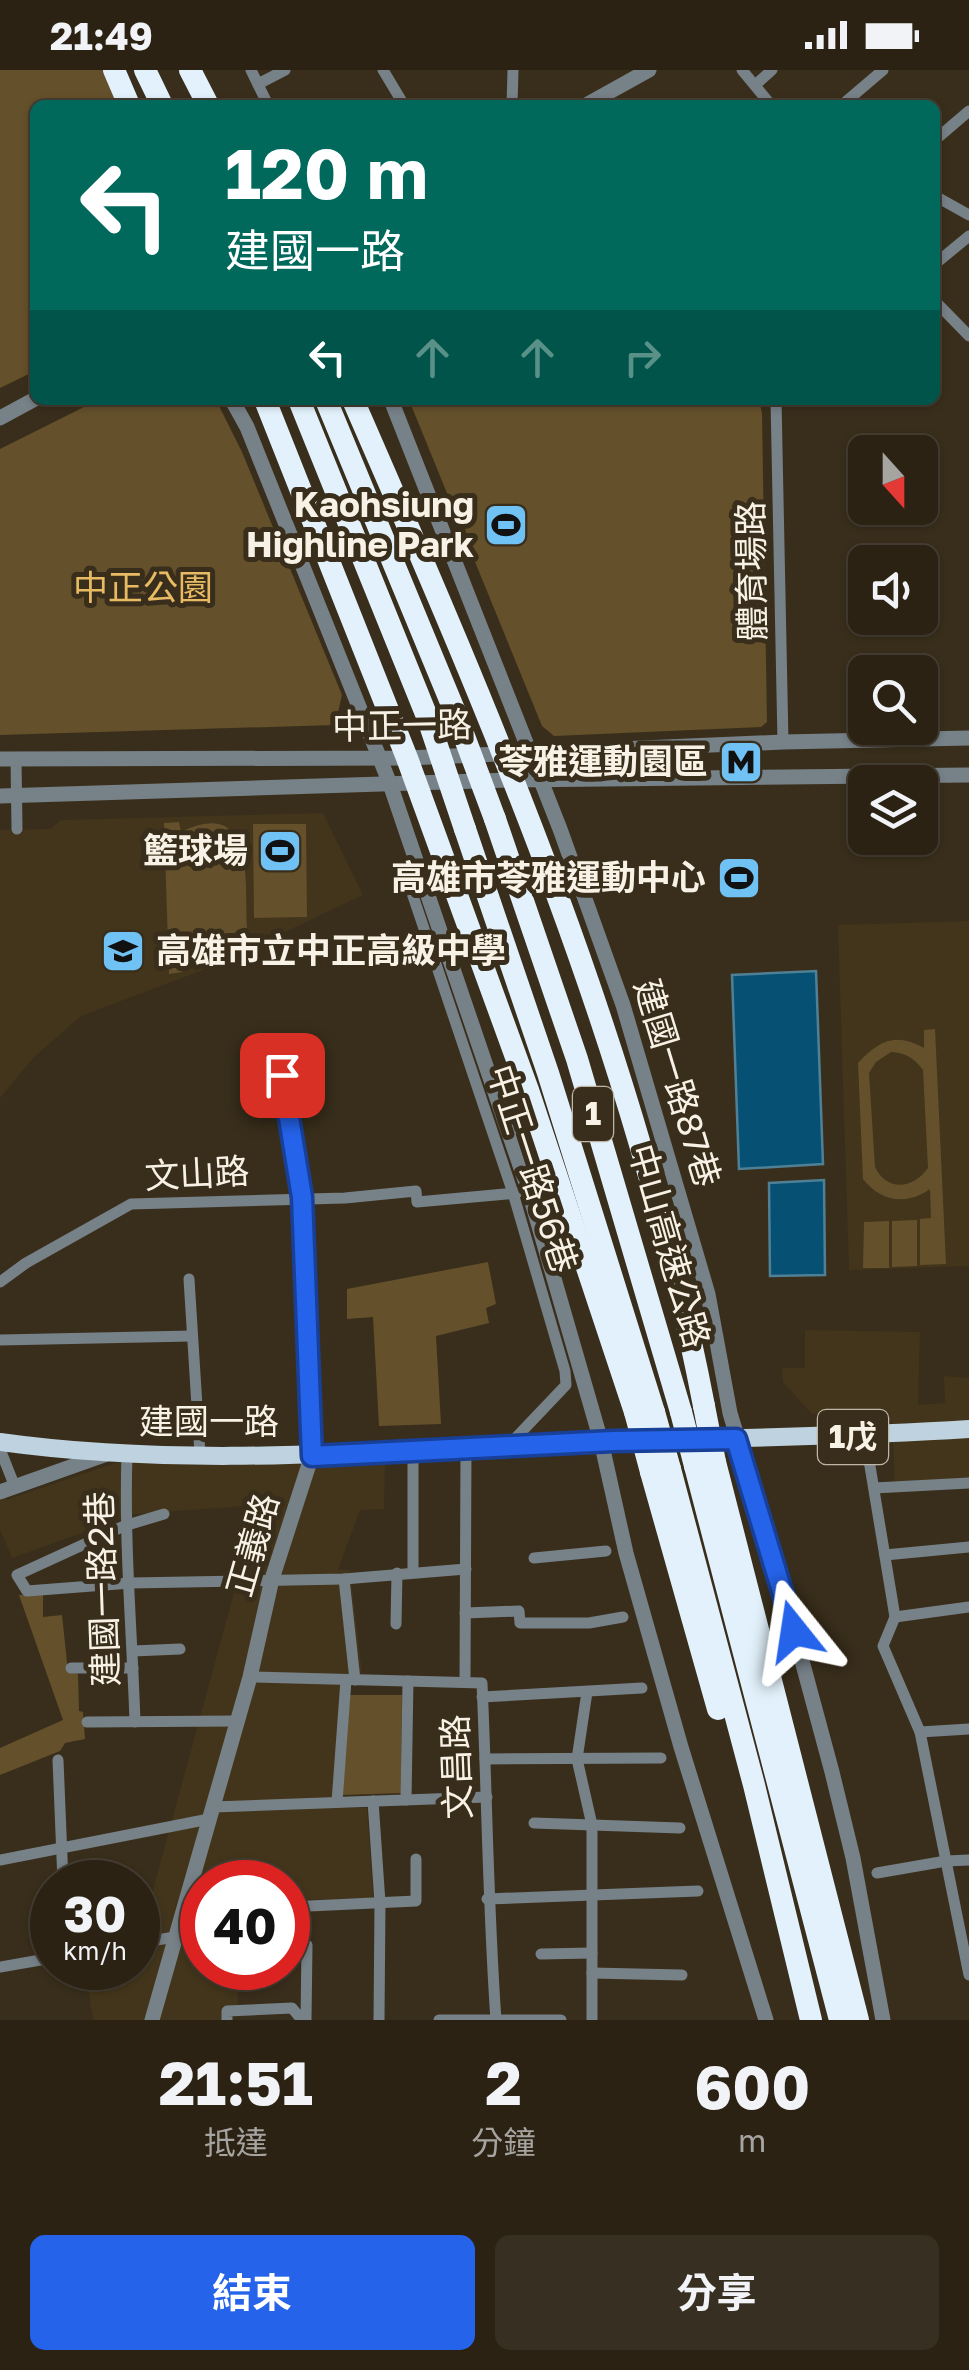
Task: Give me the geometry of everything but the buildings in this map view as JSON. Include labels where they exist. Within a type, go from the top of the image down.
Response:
[{"type":"highway","points":[[114,70],[127,100]]},
{"type":"highway","points":[[130,70],[144,100]]},
{"type":"highway","points":[[145,70],[160,100]]},
{"type":"highway","points":[[176,70],[190,100]]},
{"type":"highway","points":[[190,70],[205,100]]},
{"type":"highway","points":[[267,405],[416,782],[644,1412],[754,1785],[810,2020]]},
{"type":"highway","name":"中山高速公路","points":[[301,405],[428,719],[466,829],[548,1072],[644,1412]]},
{"type":"highway","name":"中山高速公路","points":[[328,405],[496,819],[577,1059],[680,1412],[705,1464],[840,2020]]},
{"type":"highway","points":[[355,405],[514,780],[616,1062],[686,1314],[704,1406],[705,1464],[858,2020]]},
{"type":"highway","points":[[661,1471],[800,2020]]},
{"type":"main road","name":"建國一路","points":[[117,1454],[312,1456],[601,1441],[969,1430]]},
{"type":"main road","name":"1戊","points":[[0,1445],[117,1454]]},
{"type":"street","points":[[250,70],[266,100]]},
{"type":"street","points":[[258,84],[285,70]]},
{"type":"street","points":[[383,70],[401,100]]},
{"type":"street","points":[[512,100],[513,70]]},
{"type":"street","points":[[595,100],[649,70]]},
{"type":"street","points":[[742,70],[768,100]]},
{"type":"street","points":[[755,85],[772,70]]},
{"type":"street","points":[[848,100],[883,70]]},
{"type":"street","points":[[940,136],[969,111]]},
{"type":"street","points":[[940,199],[969,214]]},
{"type":"street","points":[[940,260],[969,236]]},
{"type":"street","points":[[940,305],[969,336]]},
{"type":"street","points":[[0,418],[30,402]]},
{"type":"street","points":[[236,405],[390,784],[601,1441],[626,1553],[676,1730],[766,2020]]},
{"type":"street","name":"建國一路87巷","points":[[390,405],[531,754],[624,1005],[708,1294],[736,1439],[784,1594],[854,1858],[883,2020]]},
{"type":"street","name":"體育場路","points":[[776,405],[783,742]]},
{"type":"street","name":"中正一路","points":[[17,829],[8,796],[8,759],[406,758],[969,738]]},
{"type":"street","name":"中正一路","points":[[8,796],[540,779],[969,775]]},
{"type":"street","name":"中正一路56巷","points":[[412,893],[521,1192],[566,1384],[509,1445]]},
{"type":"street","name":"正義路","points":[[197,1860],[250,1678],[272,1579],[312,1456],[302,1197],[282,1075]]},
{"type":"street","name":"文山路","points":[[0,1282],[26,1263],[131,1204],[345,1198],[416,1191],[417,1202],[521,1192]]},
{"type":"street","points":[[189,1279],[200,1454]]},
{"type":"street","points":[[0,1340],[192,1336]]},
{"type":"street","points":[[865,1436],[895,1617],[883,1646],[920,1732],[969,1976]]},
{"type":"street","points":[[0,1445],[8,1489],[117,1454]]},
{"type":"street","points":[[465,1682],[466,1447]]},
{"type":"street","points":[[413,1449],[413,1572]]},
{"type":"street","name":"建國一路2巷","points":[[117,1454],[131,1583],[135,1722]]},
{"type":"street","points":[[874,1488],[969,1483]]},
{"type":"street","points":[[164,1514],[124,1526],[17,1575],[27,1591],[131,1583],[344,1579],[466,1569]]},
{"type":"street","points":[[885,1555],[969,1546]]},
{"type":"street","points":[[534,1558],[606,1551]]},
{"type":"street","points":[[396,1624],[397,1573]]},
{"type":"street","points":[[337,1802],[350,1680],[344,1579]]},
{"type":"street","points":[[895,1617],[969,1607]]},
{"type":"street","points":[[466,1613],[519,1612],[520,1623],[589,1622],[623,1617]]},
{"type":"street","points":[[133,1651],[180,1649]]},
{"type":"street","points":[[72,1668],[133,1668]]},
{"type":"street","name":"文昌路","points":[[250,1678],[482,1683],[496,2019]]},
{"type":"street","points":[[406,1800],[408,1681]]},
{"type":"street","points":[[482,1698],[642,1688]]},
{"type":"street","points":[[586,1692],[577,1759],[592,1825],[592,2020]]},
{"type":"street","points":[[86,1722],[237,1722]]},
{"type":"street","points":[[920,1732],[969,1730]]},
{"type":"street","points":[[486,1759],[660,1758]]},
{"type":"street","points":[[58,1760],[62,1860]]},
{"type":"street","points":[[0,1860],[211,1813],[337,1802],[487,1797]]},
{"type":"street","points":[[374,1801],[380,1904],[379,2020]]},
{"type":"street","points":[[534,1823],[680,1828]]},
{"type":"street","points":[[310,1906],[416,1902],[416,1859]]},
{"type":"street","points":[[877,1873],[969,1860]]},
{"type":"street","points":[[488,1898],[698,1891]]},
{"type":"street","name":"正義路","points":[[152,2020],[180,1920]]},
{"type":"street","points":[[160,1940],[175,1937]]},
{"type":"street","points":[[541,1954],[592,1953]]},
{"type":"street","points":[[0,1967],[30,1962]]},
{"type":"street","points":[[592,1973],[682,1975]]},
{"type":"street","points":[[304,2020],[305,1990]]},
{"type":"street","points":[[227,2020],[227,2012],[292,2008],[304,2020]]},
{"type":"street","points":[[439,2020],[561,2020]]},
{"type":"shaded area","name":"高雄市立中正高級中學","points":[[323,813],[363,895],[211,967],[81,1016],[34,1057],[0,1098],[0,830],[50,829],[61,820]]},
{"type":"shaded area","points":[[969,921],[969,1266],[849,1270],[838,925]]},
{"type":"shaded area","points":[[805,1330],[920,1332],[918,1405],[945,1403],[944,1376],[969,1378],[969,1488],[895,1490],[892,1421],[812,1414],[783,1382],[782,1368],[805,1368]]},
{"type":"shaded area","points":[[121,1461],[385,1462],[384,1509],[360,1510],[338,1570],[350,1570],[362,1673],[342,1674],[332,1808],[367,1808],[373,1898],[310,1899],[310,1860],[180,1860],[180,1990],[238,1990],[238,2006],[222,2006],[222,2020],[93,2020],[88,1990],[160,1990],[160,1864],[258,1505],[135,1514],[12,1558],[0,1529],[0,1482],[6,1500]]},
{"type":"green space","points":[[0,70],[106,70],[117,100],[30,100],[30,373],[0,388]]},
{"type":"green space","name":"中正公園","points":[[88,405],[218,405],[242,452],[342,695],[335,725],[0,735],[0,449]]},
{"type":"green space","points":[[411,405],[760,405],[767,722],[761,727],[554,736],[542,726]]},
{"type":"green space","points":[[179,822],[181,832],[205,824],[222,825],[234,834],[245,867],[247,927],[237,946],[220,955],[201,955],[181,946],[182,972],[169,974],[164,823]]},
{"type":"green space","name":"籃球場","points":[[253,824],[306,824],[307,917],[254,918]]},
{"type":"green space","points":[[935,1029],[946,1264],[920,1265],[920,1219],[931,1218],[930,1189],[912,1198],[895,1199],[878,1193],[863,1179],[858,1063],[888,1041],[905,1040],[924,1048],[924,1030]],"holes":[[[896,1053],[909,1057],[923,1070],[928,1168],[915,1180],[900,1185],[886,1181],[875,1167],[869,1073],[876,1062]]]},
{"type":"green space","points":[[917,1220],[917,1266],[892,1267],[892,1221]]},
{"type":"green space","points":[[889,1221],[889,1268],[863,1268],[864,1222]]},
{"type":"green space","points":[[488,1262],[496,1304],[486,1308],[489,1323],[436,1336],[441,1424],[379,1426],[373,1317],[347,1319],[347,1289]]},
{"type":"green space","points":[[19,1595],[43,1595],[43,1617],[62,1615],[68,1672],[78,1674],[85,1739],[65,1743],[60,1751],[0,1775],[0,1748],[63,1720]]},
{"type":"green space","points":[[350,1695],[402,1695],[401,1793],[342,1795]]},
{"type":"water","points":[[816,971],[823,1164],[739,1169],[732,975]]},
{"type":"water","points":[[824,1180],[825,1275],[770,1276],[769,1183]]},
{"type":"place","name":"Kaohsiung Highline Park","points":[[506,525]]},
{"type":"place","name":"苓雅運動園區","points":[[741,762]]},
{"type":"place","name":"籃球場","points":[[280,851]]},
{"type":"place","name":"高雄市苓雅運動中心","points":[[739,878]]},
{"type":"place","name":"高雄市立中正高級中學","points":[[123,951]]},
{"type":"route","points":[[282,1075],[302,1197],[312,1456],[736,1439],[794,1631]]}]
